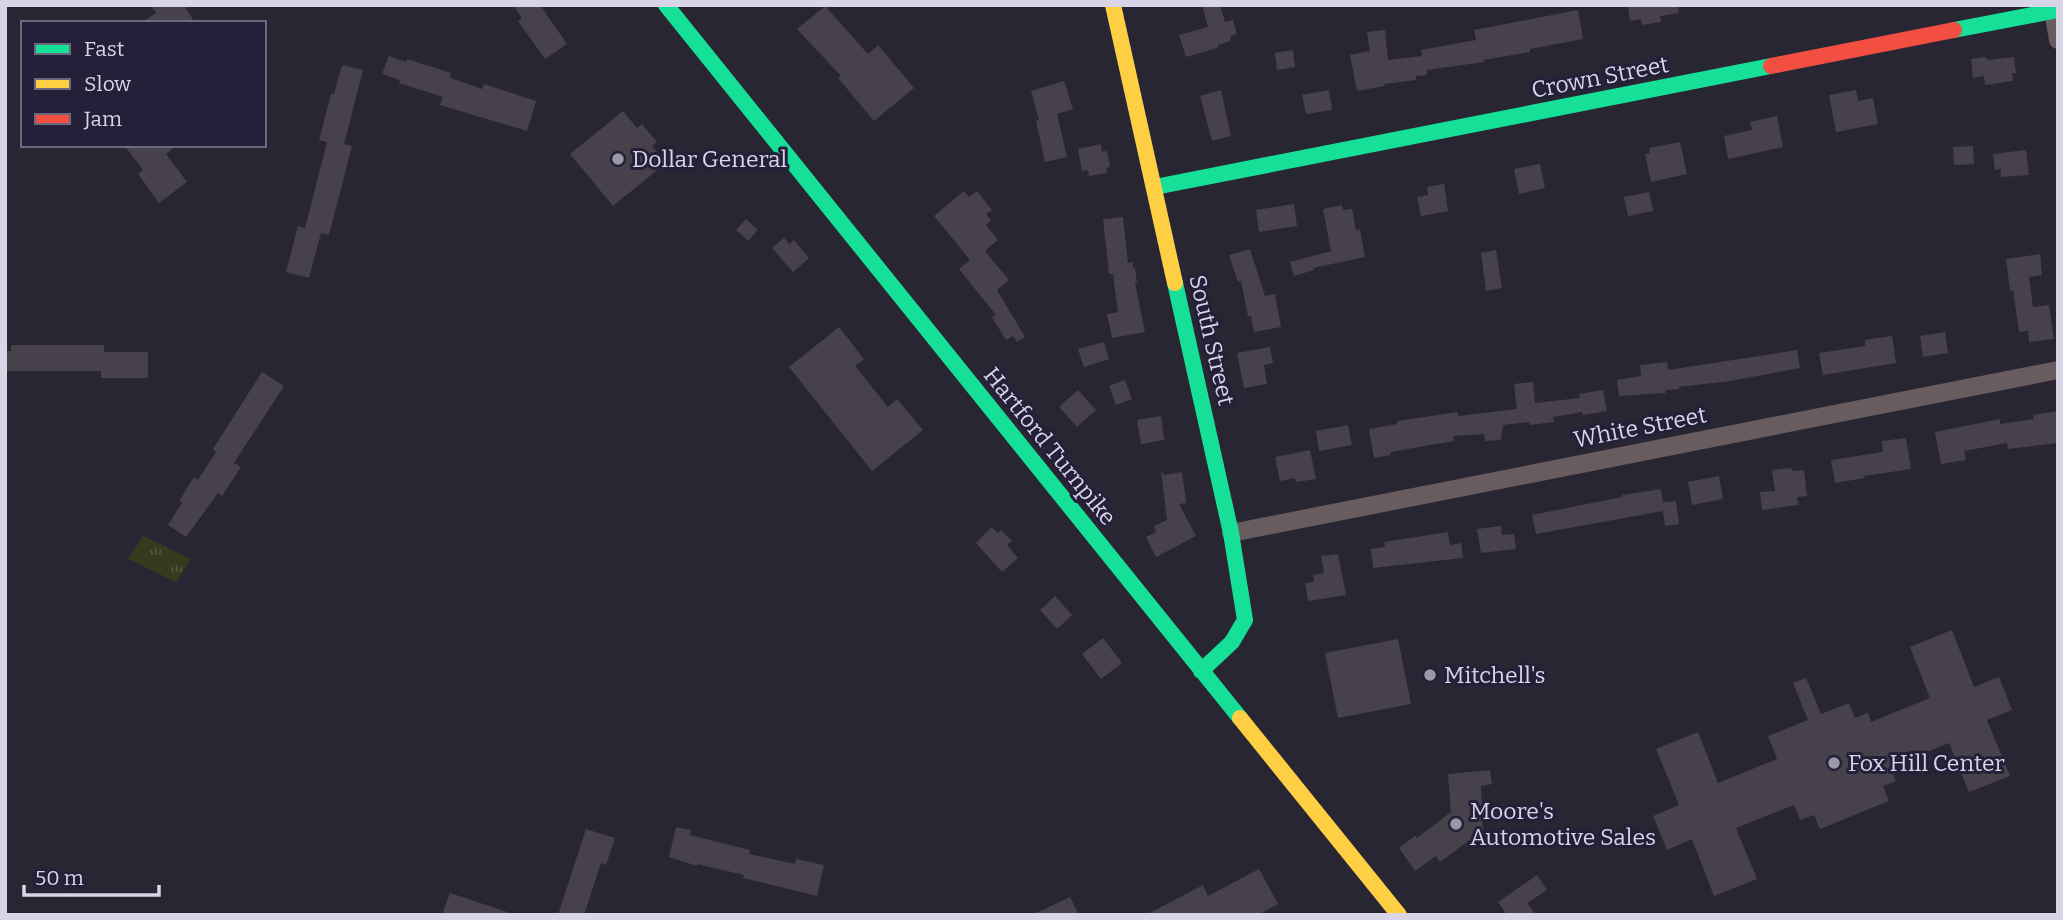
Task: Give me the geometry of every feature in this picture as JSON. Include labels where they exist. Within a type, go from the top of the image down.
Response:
[{"type":"street","name":"Hartford Turnpike","points":[[666,5],[1399,915]]},
{"type":"street","name":"South Street","points":[[1113,5],[1231,533],[1245,621],[1232,642],[1201,671]]},
{"type":"street","name":"Crown Street","points":[[1155,187],[2053,8]]},
{"type":"street","points":[[2053,8],[2058,40]]},
{"type":"street","name":"White Street","points":[[1231,533],[2058,370]]},
{"type":"green space","points":[[143,536],[191,559],[176,582],[128,559]]},
{"type":"building","points":[[151,5],[184,5],[194,21],[144,21],[156,13]]},
{"type":"building","points":[[513,5],[540,5],[567,44],[545,59],[518,21],[522,18]]},
{"type":"building","points":[[1202,5],[1220,5],[1225,22],[1233,20],[1237,34],[1230,36],[1231,41],[1218,45],[1217,48],[1186,57],[1179,35],[1208,27]]},
{"type":"building","points":[[1628,5],[1678,5],[1679,13],[1660,16],[1661,22],[1642,25],[1641,19],[1630,21]]},
{"type":"building","points":[[825,6],[868,54],[878,45],[914,88],[874,121],[838,78],[841,76],[797,29]]},
{"type":"building","points":[[1578,10],[1583,39],[1530,49],[1530,52],[1483,60],[1484,62],[1427,70],[1427,75],[1416,76],[1416,80],[1357,91],[1350,55],[1370,51],[1367,32],[1385,30],[1388,60],[1422,56],[1421,50],[1476,40],[1474,30]]},
{"type":"building","points":[[1293,50],[1295,67],[1277,70],[1275,53]]},
{"type":"building","points":[[389,56],[451,73],[450,78],[482,89],[484,84],[536,101],[527,131],[440,105],[443,97],[399,83],[400,80],[382,74]]},
{"type":"building","points":[[1985,57],[1989,60],[2014,57],[2016,73],[2012,73],[2013,81],[1985,85],[1984,76],[1973,78],[1971,59]]},
{"type":"building","points":[[342,65],[363,70],[344,144],[352,146],[329,235],[321,233],[309,278],[286,272],[298,226],[305,228],[327,142],[319,140]]},
{"type":"building","points":[[1064,81],[1073,109],[1057,114],[1067,157],[1045,162],[1036,121],[1039,120],[1031,91]]},
{"type":"building","points":[[1221,90],[1231,136],[1212,141],[1200,96]]},
{"type":"building","points":[[1329,90],[1332,110],[1306,114],[1302,95]]},
{"type":"building","points":[[1856,90],[1858,101],[1873,98],[1878,124],[1836,132],[1829,95]]},
{"type":"building","name":"Dollar General","points":[[623,111],[637,128],[642,124],[657,142],[652,146],[666,163],[613,206],[570,154]]},
{"type":"building","points":[[1777,116],[1783,147],[1728,159],[1724,136],[1752,130],[1750,122]]},
{"type":"building","points":[[1680,142],[1687,174],[1651,182],[1645,154],[1650,153],[1649,148]]},
{"type":"building","points":[[1101,144],[1102,152],[1107,151],[1110,167],[1106,168],[1107,173],[1089,176],[1088,170],[1082,171],[1078,149]]},
{"type":"building","points":[[1973,146],[1974,164],[1954,165],[1953,147]]},
{"type":"building","points":[[126,147],[175,147],[166,154],[187,182],[159,203],[138,174],[143,170]]},
{"type":"building","points":[[2026,150],[2029,175],[2001,177],[2001,169],[1995,170],[1993,154]]},
{"type":"building","points":[[1540,164],[1545,188],[1519,194],[1514,169]]},
{"type":"building","points":[[1444,184],[1448,211],[1421,216],[1417,197],[1428,195],[1427,187]]},
{"type":"building","points":[[964,191],[969,197],[977,191],[992,210],[986,214],[991,220],[986,225],[998,240],[985,251],[1009,280],[997,290],[1025,337],[1017,342],[1013,336],[1006,340],[992,317],[996,315],[959,269],[970,260],[934,216]]},
{"type":"building","points":[[1649,192],[1653,211],[1628,216],[1624,197]]},
{"type":"building","points":[[1294,204],[1297,226],[1259,232],[1256,210]]},
{"type":"building","points":[[1342,205],[1343,210],[1352,209],[1356,230],[1360,229],[1365,257],[1313,268],[1314,270],[1294,276],[1290,262],[1331,251],[1323,209]]},
{"type":"building","points":[[1123,217],[1128,263],[1133,262],[1135,268],[1135,283],[1145,332],[1112,338],[1107,314],[1118,312],[1113,274],[1109,274],[1103,219]]},
{"type":"building","points":[[746,219],[758,230],[748,241],[736,230]]},
{"type":"building","points":[[784,238],[790,244],[794,240],[809,258],[793,272],[772,248]]},
{"type":"building","points":[[1250,249],[1265,296],[1275,294],[1281,327],[1254,332],[1241,281],[1238,282],[1229,255]]},
{"type":"building","points":[[1496,250],[1502,288],[1486,291],[1481,253]]},
{"type":"building","points":[[2040,254],[2042,275],[2029,277],[2033,307],[2049,305],[2054,339],[2029,342],[2028,331],[2019,332],[2006,259]]},
{"type":"building","points":[[839,327],[864,359],[855,366],[888,407],[897,399],[923,430],[872,471],[789,367]]},
{"type":"building","points":[[1945,332],[1948,353],[1923,357],[1920,336]]},
{"type":"building","points":[[1892,336],[1896,363],[1823,375],[1819,353],[1865,346],[1865,340]]},
{"type":"building","points":[[1104,342],[1109,359],[1084,367],[1078,349]]},
{"type":"building","points":[[11,345],[104,345],[104,352],[148,352],[148,378],[101,378],[101,371],[5,371],[5,351],[11,351]]},
{"type":"building","points":[[1270,347],[1273,363],[1264,365],[1267,384],[1244,388],[1237,353]]},
{"type":"building","points":[[1797,350],[1800,368],[1679,387],[1665,390],[1666,393],[1619,396],[1617,380],[1641,376],[1640,365],[1667,362],[1668,370]]},
{"type":"building","points":[[262,372],[284,386],[234,463],[241,467],[222,496],[218,493],[186,537],[168,525],[182,503],[179,501],[194,477],[198,480],[216,452],[213,449]]},
{"type":"building","points":[[1125,380],[1132,399],[1116,405],[1109,386]]},
{"type":"building","points":[[1533,382],[1535,403],[1580,398],[1579,394],[1603,390],[1607,411],[1553,417],[1554,422],[1503,425],[1501,440],[1485,441],[1484,434],[1453,436],[1454,441],[1391,452],[1390,455],[1374,458],[1369,429],[1397,424],[1397,421],[1458,412],[1458,416],[1517,409],[1514,384]]},
{"type":"building","points":[[1078,390],[1096,410],[1077,427],[1059,407]]},
{"type":"building","points":[[2058,411],[2058,443],[2008,449],[2007,443],[1964,451],[1966,460],[1941,464],[1935,432],[2000,419],[2000,424],[2034,419],[2033,415]]},
{"type":"building","points":[[1161,416],[1164,440],[1141,444],[1137,420]]},
{"type":"building","points":[[1348,425],[1352,445],[1319,451],[1316,431]]},
{"type":"building","points":[[1906,438],[1911,469],[1835,483],[1831,460],[1883,452],[1882,441]]},
{"type":"building","points":[[1310,450],[1316,479],[1296,482],[1295,478],[1280,481],[1275,457]]},
{"type":"building","points":[[1791,468],[1793,471],[1804,470],[1807,496],[1797,497],[1798,505],[1762,510],[1760,492],[1775,491],[1772,470]]},
{"type":"building","points":[[1161,471],[1164,475],[1182,472],[1186,503],[1179,504],[1196,536],[1156,557],[1146,537],[1156,532],[1154,526],[1167,520]]},
{"type":"building","points":[[1719,476],[1723,499],[1692,505],[1688,482]]},
{"type":"building","points":[[1661,489],[1663,502],[1676,501],[1679,524],[1665,526],[1663,511],[1536,534],[1532,515]]},
{"type":"building","points":[[1501,526],[1502,535],[1514,534],[1516,549],[1481,553],[1477,529]]},
{"type":"building","points":[[992,527],[998,533],[1001,530],[1012,541],[1007,545],[1018,558],[1002,572],[976,543]]},
{"type":"building","points":[[1448,532],[1450,545],[1461,543],[1463,558],[1373,568],[1371,549],[1385,547],[1384,542]]},
{"type":"building","points":[[1338,554],[1346,595],[1308,601],[1305,583],[1314,582],[1313,575],[1324,573],[1321,556]]},
{"type":"building","points":[[1055,596],[1072,615],[1057,629],[1040,610]]},
{"type":"building","name":"Fox Hill Center","points":[[1952,630],[1974,687],[1999,677],[2012,710],[1987,720],[2010,776],[1969,792],[1949,743],[1890,767],[1896,781],[1883,786],[1889,801],[1820,829],[1814,815],[1800,820],[1794,805],[1736,828],[1757,879],[1714,896],[1692,839],[1667,850],[1653,816],[1679,805],[1656,749],[1698,732],[1718,783],[1777,759],[1768,736],[1808,720],[1793,683],[1806,678],[1821,714],[1849,703],[1855,718],[1868,713],[1871,722],[1930,698],[1910,647]]},
{"type":"building","points":[[1103,638],[1122,663],[1101,679],[1082,654]]},
{"type":"building","points":[[1398,639],[1411,704],[1338,718],[1325,653]]},
{"type":"building","points":[[1490,770],[1492,784],[1481,786],[1483,830],[1440,862],[1436,856],[1415,871],[1399,848],[1451,812],[1448,774]]},
{"type":"building","points":[[676,827],[691,830],[690,835],[750,850],[749,854],[795,864],[796,859],[824,865],[817,896],[669,857]]},
{"type":"building","points":[[586,829],[615,838],[606,865],[601,863],[584,915],[558,915]]},
{"type":"building","points":[[1259,869],[1278,904],[1258,915],[1146,915],[1203,885],[1208,896]]},
{"type":"building","points":[[1537,875],[1547,890],[1527,903],[1536,915],[1507,915],[1498,902]]},
{"type":"building","points":[[450,893],[507,912],[507,915],[442,915]]},
{"type":"building","points":[[1070,897],[1079,915],[1032,915]]},
{"type":"traffic: fast","points":[[666,5],[1240,718]]},
{"type":"traffic: fast","points":[[1954,30],[2053,11]]},
{"type":"traffic: fast","points":[[1155,187],[1771,66]]},
{"type":"traffic: fast","points":[[1175,283],[1231,533],[1245,620],[1232,642],[1201,671]]},
{"type":"traffic: slow","points":[[1113,5],[1175,283]]},
{"type":"traffic: slow","points":[[1240,718],[1399,915]]},
{"type":"traffic: jam","points":[[1771,66],[1954,30]]},
{"type":"place","name":"Dollar General","points":[[618,159]]},
{"type":"place","name":"Mitchell's","points":[[1430,675]]},
{"type":"place","name":"Fox Hill Center","points":[[1834,763]]},
{"type":"place","name":"Moore's Automotive Sales","points":[[1456,824]]}]
